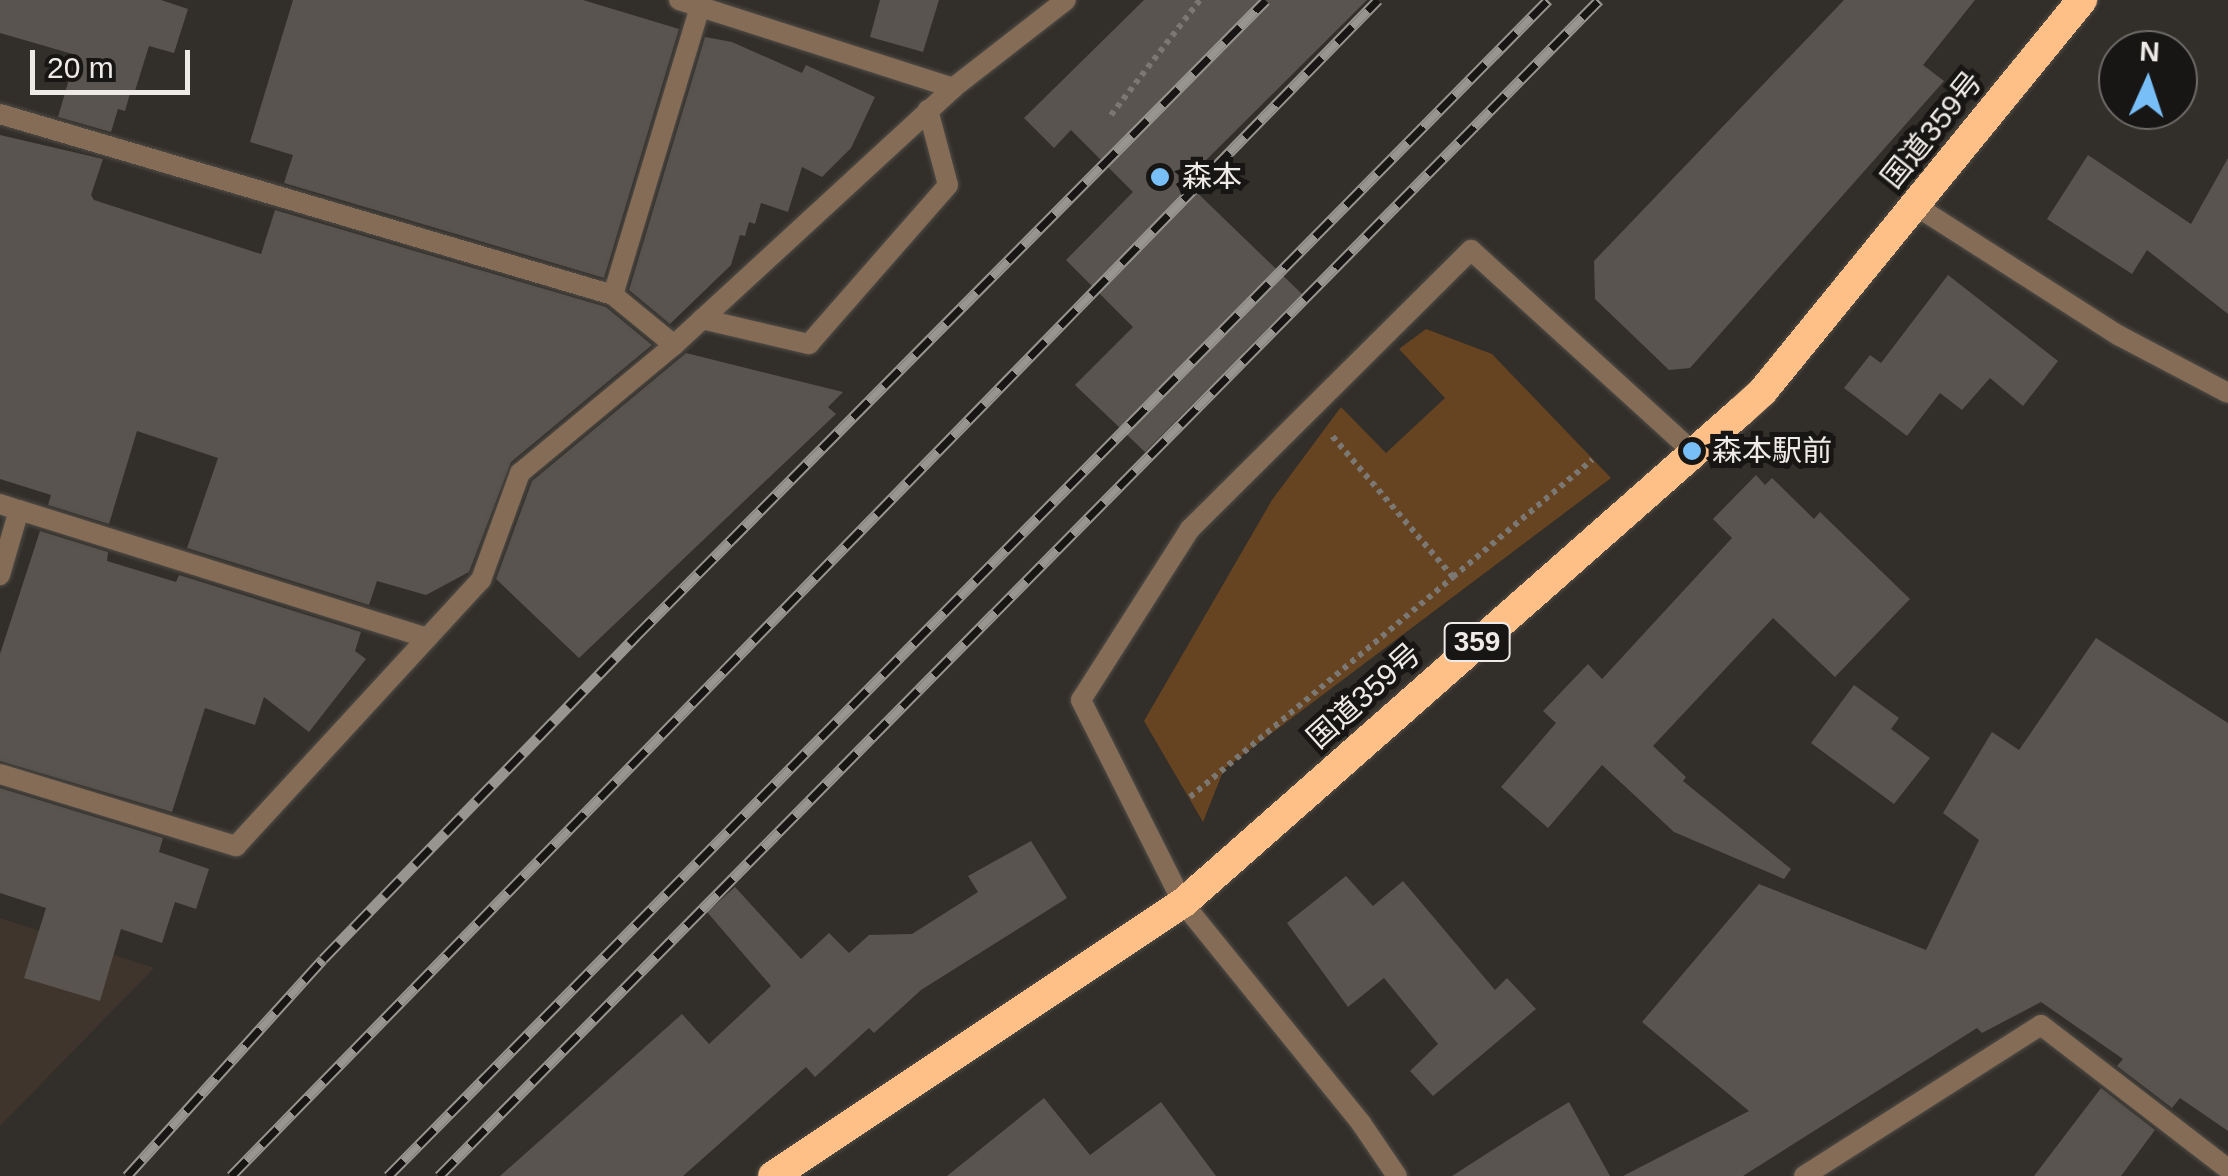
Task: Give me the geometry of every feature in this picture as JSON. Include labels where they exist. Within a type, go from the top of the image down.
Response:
[{"type":"highway","name":"国道359号","points":[[773,1176],[1183,904],[1763,391],[2082,0]]},
{"type":"street","points":[[0,774],[236,846],[481,580],[520,474],[674,345],[953,88],[1066,0]]},
{"type":"street","points":[[612,295],[694,2],[953,88]]},
{"type":"street","points":[[702,319],[809,344],[948,185],[928,110]]},
{"type":"street","points":[[0,114],[612,295],[674,345]]},
{"type":"street","points":[[1916,206],[2118,335],[2228,393]]},
{"type":"street","points":[[1397,1176],[1361,1123],[1183,904],[1080,700],[1190,529],[1471,250],[1692,451]]},
{"type":"street","points":[[0,575],[10,507],[428,638]]},
{"type":"street","points":[[1804,1176],[2041,1026],[2228,1168]]},
{"type":"path","points":[[1111,115],[1200,0]]},
{"type":"path","points":[[1325,428],[1454,577]]},
{"type":"path","points":[[1190,798],[1592,460]]},
{"type":"shaded area","points":[[1426,329],[1492,354],[1611,478],[1224,769],[1203,822],[1144,721],[1272,500],[1341,407],[1386,453],[1445,398],[1399,349]]},
{"type":"shaded area","points":[[0,918],[154,968],[0,1126]]},
{"type":"building","points":[[0,0],[161,0],[188,9],[174,53],[149,46],[135,91],[131,90],[125,111],[118,109],[111,132],[58,117],[76,55],[0,33]]},
{"type":"building","points":[[293,0],[583,0],[679,29],[604,278],[284,183],[293,155],[250,142]]},
{"type":"building","points":[[880,0],[939,0],[923,52],[870,37]]},
{"type":"building","points":[[1144,0],[1367,0],[1185,181],[1302,294],[1145,452],[1075,385],[1133,327],[1066,260],[1133,192],[1071,130],[1054,148],[1024,118]]},
{"type":"building","points":[[1844,0],[1975,0],[1923,65],[1944,81],[1690,368],[1669,370],[1595,299],[1594,261]]},
{"type":"building","points":[[705,37],[732,42],[802,73],[806,65],[875,97],[851,148],[822,177],[802,167],[788,212],[761,203],[755,224],[749,222],[745,236],[740,235],[731,265],[670,324],[629,290]]},
{"type":"building","points":[[0,135],[103,159],[91,195],[94,200],[261,254],[275,210],[606,307],[652,345],[511,462],[469,572],[426,595],[377,581],[369,605],[187,548],[218,458],[137,431],[109,524],[48,505],[51,495],[0,479]]},
{"type":"building","points":[[2088,155],[2191,224],[2228,158],[2228,314],[2147,250],[2132,274],[2047,219]]},
{"type":"building","points":[[1948,275],[2058,361],[2023,406],[1990,378],[1962,410],[1940,393],[1907,436],[1844,388],[1870,355],[1881,363]]},
{"type":"building","points":[[686,353],[843,392],[828,407],[836,414],[579,658],[496,579],[532,481]]},
{"type":"building","points":[[1756,475],[1765,485],[1772,478],[1814,519],[1820,512],[1910,599],[1835,677],[1773,618],[1653,746],[1686,777],[1683,781],[1791,869],[1784,879],[1674,832],[1602,765],[1548,828],[1501,787],[1556,723],[1543,711],[1588,664],[1602,679],[1732,538],[1713,519]]},
{"type":"building","points":[[40,531],[108,552],[107,561],[176,582],[179,575],[361,632],[355,651],[366,659],[309,732],[264,697],[255,725],[205,708],[172,812],[0,761],[0,654]]},
{"type":"building","points":[[2096,638],[2228,723],[2228,1131],[2180,1098],[2172,1108],[2117,1066],[2123,1059],[2041,1002],[1982,1033],[1977,1028],[1743,1176],[1623,1176],[1749,1111],[1642,1022],[1759,884],[1926,950],[1979,840],[1943,813],[1992,732],[2019,750]]},
{"type":"building","points":[[1854,685],[1899,718],[1891,729],[1930,758],[1894,804],[1811,743]]},
{"type":"building","points":[[0,788],[163,838],[159,852],[209,869],[196,909],[175,902],[162,943],[121,929],[100,1001],[24,978],[46,908],[0,893]]},
{"type":"building","points":[[1031,841],[1067,898],[921,990],[874,1033],[869,1028],[815,1077],[806,1067],[683,1176],[500,1176],[682,1014],[709,1044],[771,986],[707,912],[735,887],[801,959],[829,933],[849,953],[869,935],[912,934],[978,892],[968,876]]},
{"type":"building","points":[[1346,876],[1373,906],[1403,881],[1495,990],[1507,978],[1536,1009],[1433,1096],[1410,1071],[1438,1044],[1384,978],[1348,1007],[1287,923]]},
{"type":"building","points":[[2101,1088],[2155,1130],[2121,1176],[2034,1176]]},
{"type":"building","points":[[1044,1098],[1090,1155],[1161,1102],[1216,1176],[947,1176]]},
{"type":"building","points":[[1569,1102],[1610,1176],[1452,1176],[1533,1124]]},
{"type":"railway","points":[[127,1176],[323,959],[636,636],[1266,0]]},
{"type":"railway","points":[[231,1176],[1378,0]]},
{"type":"railway","points":[[388,1176],[1548,0]]},
{"type":"railway","points":[[439,1176],[1599,0]]},
{"type":"place","name":"森本","points":[[1160,177]]},
{"type":"place","name":"森本駅前","points":[[1692,451]]}]
